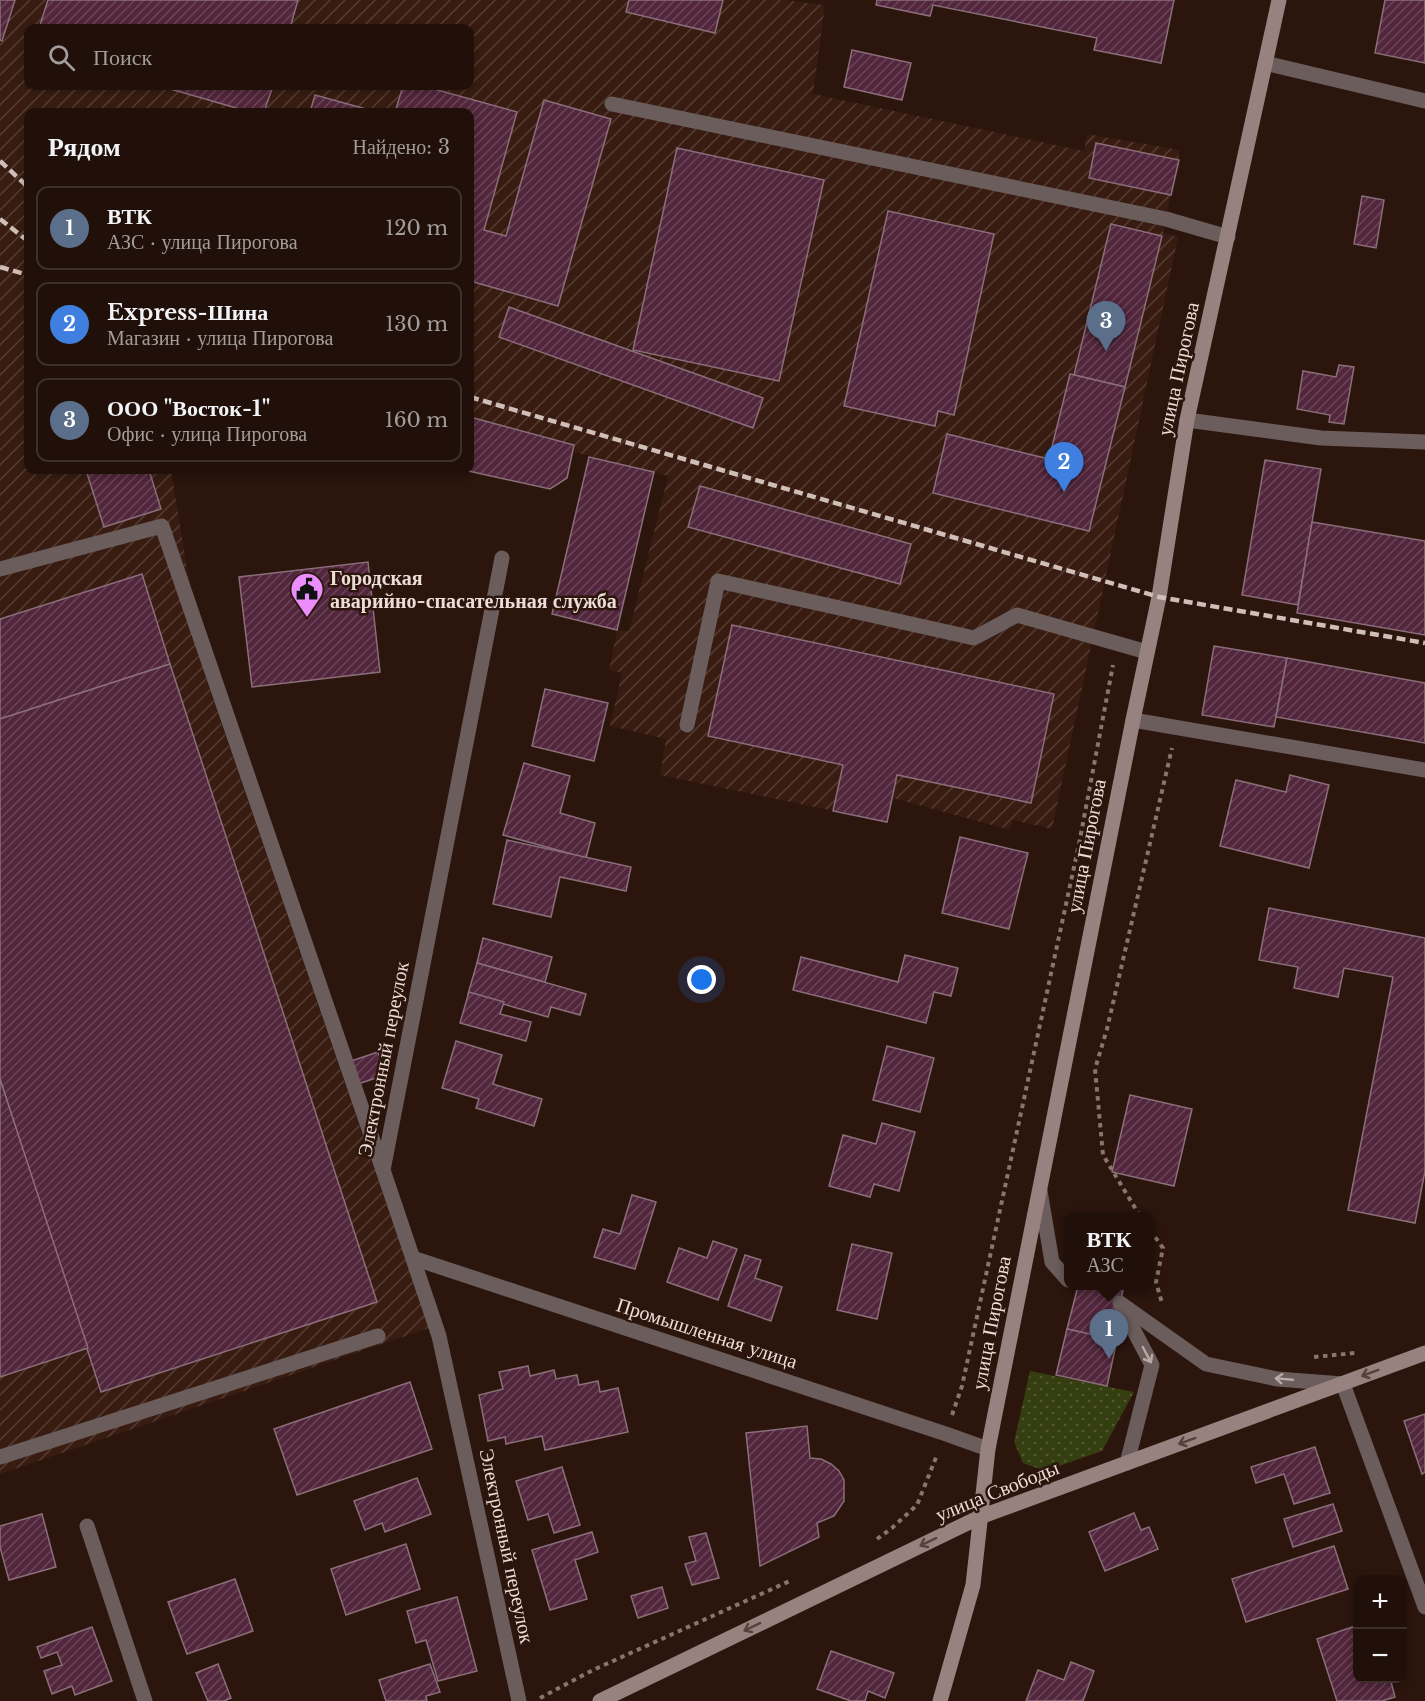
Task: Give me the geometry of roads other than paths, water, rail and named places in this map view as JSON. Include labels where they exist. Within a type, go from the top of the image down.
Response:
[{"type":"street","name":"улица Пирогова","points":[[940,1701],[972,1585],[988,1449],[1159,597],[1187,420],[1279,0]]},
{"type":"street","points":[[1265,63],[1425,100]]},
{"type":"street","points":[[612,104],[1166,219],[1228,237]]},
{"type":"street","points":[[1187,420],[1321,438],[1425,442]]},
{"type":"street","points":[[0,569],[162,526],[383,1170]]},
{"type":"street","name":"Электронный переулок","points":[[502,558],[383,1170],[439,1336],[519,1701]]},
{"type":"street","points":[[687,725],[718,581],[974,638],[1017,615],[1147,652]]},
{"type":"street","points":[[1133,720],[1425,770]]},
{"type":"street","points":[[1040,1187],[1052,1262],[1064,1275]]},
{"type":"street","name":"Промышленная улица","points":[[413,1258],[988,1449]]},
{"type":"street","points":[[1127,1463],[1152,1365],[1120,1303],[1206,1364],[1277,1379],[1342,1384],[1425,1607]]},
{"type":"street","points":[[0,1457],[378,1336]]},
{"type":"street","name":"улица Свободы","points":[[600,1701],[980,1516],[1425,1353]]},
{"type":"street","points":[[87,1526],[145,1701]]},
{"type":"railway","points":[[0,161],[24,183]]},
{"type":"railway","points":[[0,219],[24,238]]},
{"type":"railway","points":[[0,267],[24,274]]},
{"type":"railway","points":[[474,398],[1159,597],[1425,643]]},
{"type":"place","name":"ООО \"Восток-1\"","points":[[1106,351]]},
{"type":"place","name":"Express-Шина","points":[[1064,492]]},
{"type":"place","name":"Городская аварийно-спасательная служба","points":[[307,618]]},
{"type":"place","name":"ВТК","points":[[1109,1359]]}]
